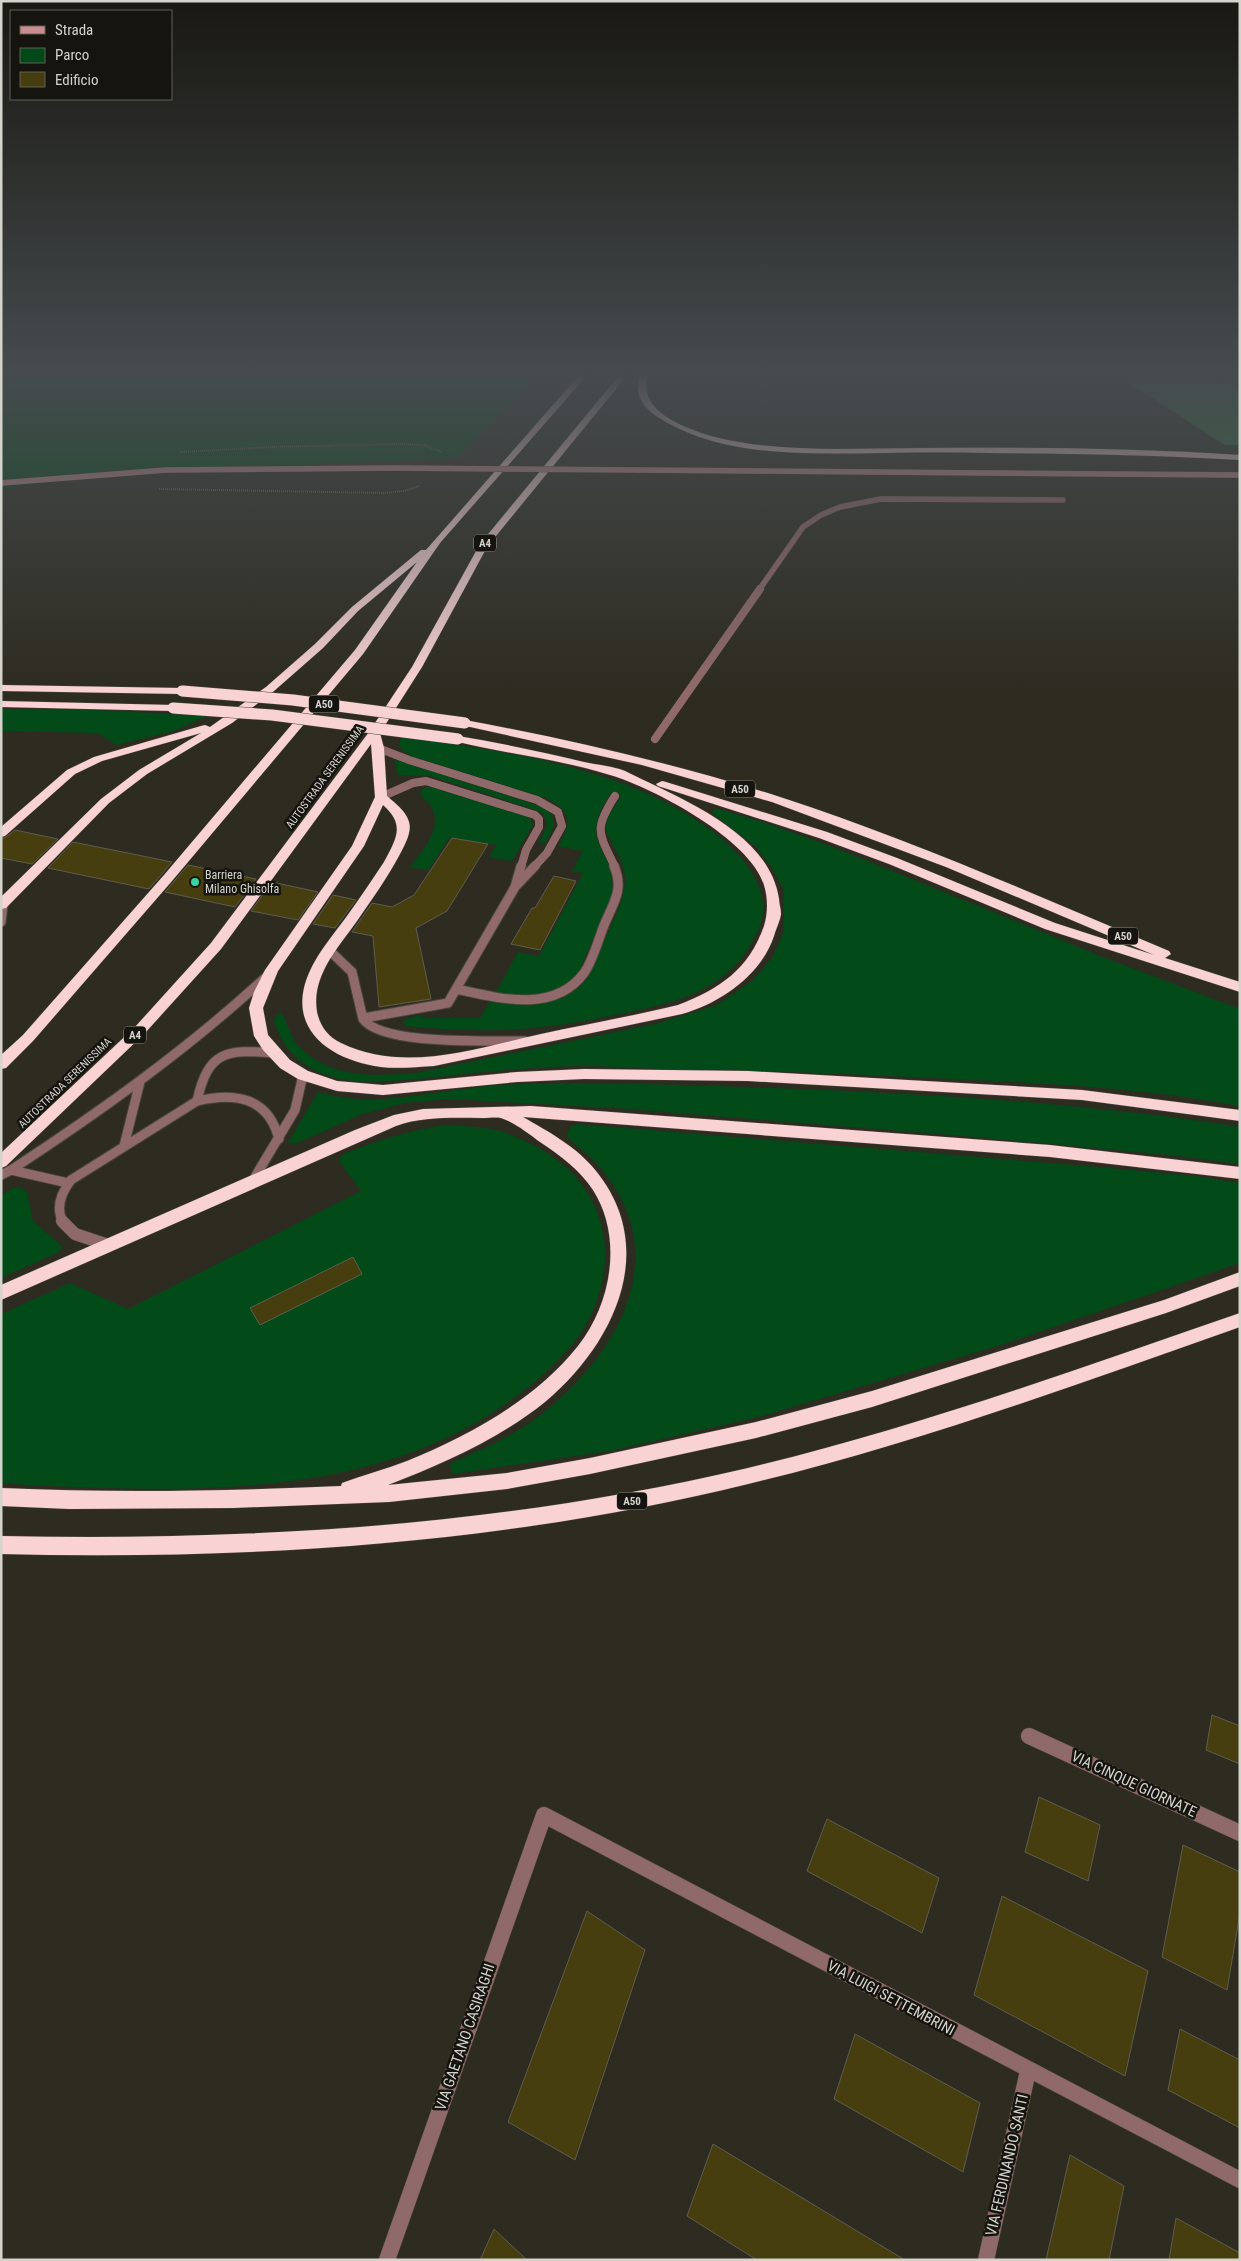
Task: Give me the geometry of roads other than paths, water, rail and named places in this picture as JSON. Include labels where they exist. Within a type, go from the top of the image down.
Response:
[{"type":"highway","points":[[1,1064],[28,1038],[168,878],[360,652],[437,542],[493,479]]},
{"type":"highway","name":"AUTOSTRADA SERENISSIMA","points":[[1,1162],[140,1030],[216,946],[374,733],[417,667],[483,546],[538,479]]},
{"type":"highway","points":[[2,905],[105,801],[144,772],[228,721],[296,668],[355,609],[437,542]]},
{"type":"highway","name":"A50","points":[[1,688],[182,692],[293,700],[465,723],[624,757],[711,780],[820,814],[988,880],[1240,986]]},
{"type":"highway","points":[[1,704],[103,705],[272,715],[458,739],[528,752],[614,772],[703,796],[822,835],[893,861],[1050,926],[1240,986]]},
{"type":"highway","points":[[1,833],[61,778],[78,768],[98,759],[228,721]]},
{"type":"highway","points":[[374,733],[378,748],[381,797],[358,846],[272,970],[261,992],[256,1008],[261,1036],[285,1064],[303,1075],[337,1086],[382,1090],[517,1076],[584,1074],[748,1076],[1082,1094],[1240,1116]]},
{"type":"highway","points":[[381,797],[402,817],[404,827],[400,843],[390,862],[317,970],[309,994],[312,1022],[326,1041],[353,1056],[394,1064],[415,1063],[648,1017],[706,1000],[729,986],[759,954],[769,937],[773,920],[773,894],[762,869],[749,852],[696,810],[656,789],[614,772]]},
{"type":"highway","points":[[1,1293],[360,1134],[420,1114],[470,1111],[506,1114],[531,1111],[1040,1151],[1240,1173]]},
{"type":"highway","points":[[332,1494],[387,1478],[477,1435],[524,1407],[559,1378],[584,1351],[603,1320],[616,1287],[620,1259],[617,1232],[598,1185],[582,1166],[560,1148],[506,1114]]},
{"type":"highway","points":[[1,1497],[69,1500],[214,1499],[389,1493],[507,1481],[590,1466],[756,1430],[882,1397],[1166,1306],[1240,1278]]},
{"type":"highway","name":"A50","points":[[1,1545],[85,1548],[203,1547],[320,1541],[427,1532],[542,1517],[643,1499],[737,1478],[846,1450],[1036,1391],[1240,1320]]},
{"type":"street","points":[[1,483],[48,479]]},
{"type":"street","points":[[655,739],[803,527],[814,518],[854,503],[881,499],[1062,500]]},
{"type":"street","points":[[378,748],[409,760],[537,800],[558,812],[562,820],[560,832],[547,853],[514,888]]},
{"type":"street","points":[[364,1018],[448,1003],[514,888],[526,850],[539,828],[539,819],[535,815],[426,781],[413,783],[381,797]]},
{"type":"street","points":[[456,989],[513,999],[539,999],[560,994],[585,972],[620,887],[618,872],[599,831],[602,818],[616,796]]},
{"type":"street","points":[[1,922],[2,905]]},
{"type":"street","points":[[330,951],[352,972],[364,1018],[372,1028],[396,1035],[531,1041]]},
{"type":"street","points":[[1,1175],[12,1170],[93,1116],[177,1055],[272,970]]},
{"type":"street","points":[[197,1101],[203,1076],[215,1060],[232,1052],[274,1053]]},
{"type":"street","points":[[252,1182],[279,1140],[294,1110],[303,1075]]},
{"type":"street","points":[[124,1146],[140,1082]]},
{"type":"street","points":[[108,1245],[83,1238],[66,1227],[62,1220],[59,1206],[68,1183],[76,1175],[197,1101],[211,1097],[235,1098],[254,1103],[272,1118],[279,1140]]},
{"type":"street","points":[[12,1170],[68,1183]]},
{"type":"street","name":"VIA CINQUE GIORNATE","points":[[1029,1736],[1240,1833]]},
{"type":"street","name":"VIA LUIGI SETTEMBRINI","points":[[544,1815],[1028,2071],[1240,2180]]},
{"type":"street","name":"VIA GAETANO CASIRAGHI","points":[[387,2260],[544,1815]]},
{"type":"street","name":"VIA FERDINANDO SANTI","points":[[986,2260],[1028,2071]]},
{"type":"place","name":"Barriera Milano Ghisolfa","points":[[195,882]]}]
